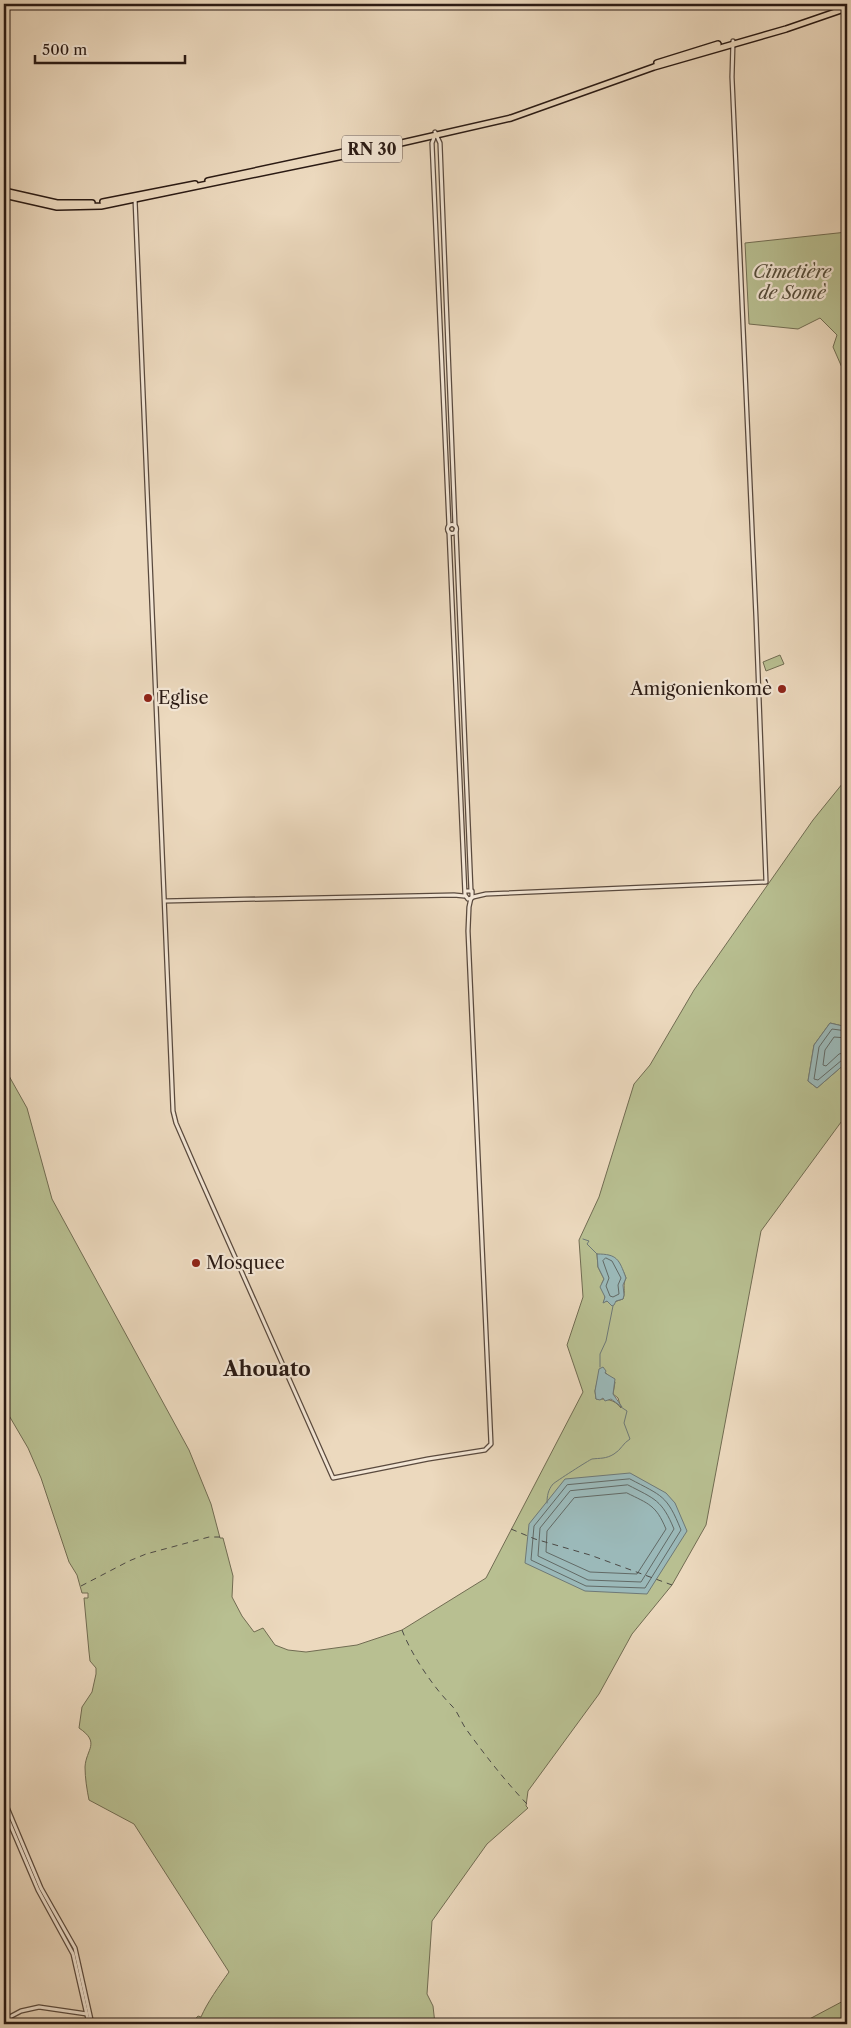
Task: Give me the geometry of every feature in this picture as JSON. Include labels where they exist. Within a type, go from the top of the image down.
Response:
[{"type":"main road","name":"RN 30","points":[[4,191],[57,203],[101,202],[511,118],[654,68],[847,7]]},
{"type":"main road","name":"RN 30","points":[[4,195],[57,207],[101,206],[353,154],[435,134]]},
{"type":"street","points":[[165,902],[486,894],[766,882],[732,77],[733,42]]},
{"type":"street","points":[[135,199],[149,531],[148,546],[174,1118],[334,1478],[428,1459],[485,1450],[491,1444],[468,931],[469,907],[472,894],[440,143],[435,134]]},
{"type":"street","points":[[435,134],[432,143],[449,532],[466,894],[469,907]]},
{"type":"street","points":[[449,526],[455,526]]},
{"type":"street","points":[[449,532],[452,533],[456,530]]},
{"type":"street","points":[[466,894],[472,894]]},
{"type":"street","points":[[4,1800],[41,1888],[75,1948],[90,2024]]},
{"type":"street","points":[[4,1810],[38,1890],[74,1954],[90,2024]]},
{"type":"street","points":[[4,2020],[25,2010],[39,2007],[87,2014]]},
{"type":"green space","name":"Cimetière de Somè","points":[[847,232],[847,379],[833,347],[837,335],[820,318],[798,329],[749,324],[745,243]]},
{"type":"green space","points":[[780,655],[784,664],[766,671],[763,662]]},
{"type":"green space","points":[[847,778],[847,1027],[830,1023],[814,1045],[808,1081],[817,1088],[847,1062],[847,1114],[761,1231],[706,1525],[672,1585],[632,1634],[599,1694],[528,1791],[526,1806],[528,1808],[487,1844],[432,1921],[427,1994],[433,2006],[435,2024],[191,2024],[198,2016],[201,2017],[229,1972],[134,1824],[89,1800],[85,1767],[91,1742],[86,1733],[79,1728],[82,1707],[92,1692],[96,1674],[96,1668],[90,1661],[89,1652],[84,1598],[88,1598],[88,1593],[82,1593],[77,1575],[69,1562],[41,1478],[28,1448],[4,1407],[4,1067],[27,1108],[52,1199],[189,1450],[211,1504],[220,1538],[223,1538],[233,1576],[232,1597],[242,1616],[254,1632],[263,1628],[275,1645],[288,1650],[306,1652],[357,1645],[402,1630],[486,1578],[583,1392],[567,1345],[583,1297],[579,1240],[599,1197],[634,1084],[650,1065],[694,990],[813,820]],"holes":[[[597,1254],[611,1259],[621,1268],[626,1278],[623,1299],[611,1303],[604,1302],[605,1297],[602,1283],[604,1279],[598,1267]],[[605,1372],[615,1382],[613,1394],[618,1398],[621,1408],[610,1400],[596,1399],[595,1391],[599,1374]]]},
{"type":"green space","points":[[847,1999],[847,2024],[800,2024]]},
{"type":"water","points":[[830,1023],[847,1027],[847,1062],[817,1088],[808,1081],[814,1045]]},
{"type":"water","points":[[597,1254],[609,1255],[616,1259],[626,1278],[623,1285],[623,1299],[616,1301],[612,1306],[607,1301],[603,1303],[605,1297],[600,1287],[604,1279],[598,1267]]},
{"type":"water","points":[[603,1367],[606,1371],[605,1373],[615,1379],[613,1394],[622,1407],[611,1399],[605,1401],[603,1398],[600,1400],[596,1399],[595,1391],[599,1369]]},
{"type":"water","points":[[630,1473],[666,1493],[675,1503],[687,1531],[647,1594],[585,1591],[525,1563],[529,1524],[565,1479]]},
{"type":"waterway","points":[[583,1239],[589,1241],[587,1244],[597,1254]]},
{"type":"waterway","points":[[600,1367],[600,1354],[606,1341],[613,1306]]},
{"type":"waterway","points":[[547,1503],[548,1493],[553,1484],[592,1459],[606,1458],[614,1454],[630,1439],[624,1423],[627,1411],[621,1407]]},
{"type":"ferry route","points":[[511,1529],[535,1539],[590,1555],[672,1585]]},
{"type":"ferry route","points":[[81,1586],[146,1554],[209,1537],[220,1537]]},
{"type":"ferry route","points":[[402,1630],[417,1660],[430,1680],[454,1708],[466,1729],[488,1758],[527,1804]]},
{"type":"place","name":"Amigonienkomè","points":[[782,689]]},
{"type":"place","name":"Eglise","points":[[148,698]]},
{"type":"place","name":"Mosquee","points":[[196,1263]]},
{"type":"district","name":"Ahouato","points":[[267,1369]]}]
